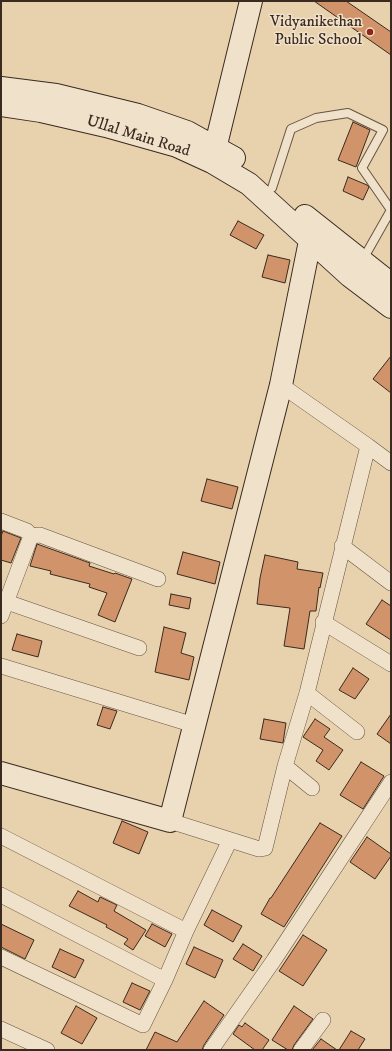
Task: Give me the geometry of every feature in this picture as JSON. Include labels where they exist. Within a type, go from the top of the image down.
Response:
[{"type":"street","points":[[213,154],[251,1]]},
{"type":"street","name":"Ullal Main Road","points":[[1,88],[56,95],[138,115],[187,132],[249,184],[312,233],[362,261],[391,284]]},
{"type":"street","name":"Ullal Main Road","points":[[1,105],[41,111],[106,126],[177,146],[237,160],[272,188],[350,276],[391,307]]},
{"type":"street","points":[[170,821],[281,385],[312,233]]},
{"type":"street","points":[[281,385],[391,463]]},
{"type":"street","points":[[1,773],[170,821],[259,849],[265,848],[307,693],[323,622],[368,446]]},
{"type":"street","points":[[1,521],[27,531],[31,536]]},
{"type":"street","points":[[31,536],[40,535],[158,579]]},
{"type":"street","points":[[31,536],[2,606],[139,648]]},
{"type":"street","points":[[342,546],[391,583]]},
{"type":"street","points":[[323,622],[391,664]]},
{"type":"street","points":[[1,666],[194,725]]},
{"type":"street","points":[[307,693],[357,732]]},
{"type":"street","points":[[286,766],[312,788]]},
{"type":"street","points":[[211,1050],[274,960],[391,782]]},
{"type":"street","points":[[1,836],[186,931]]},
{"type":"street","points":[[1,958],[143,1025],[230,840]]},
{"type":"street","points":[[1,896],[165,980]]},
{"type":"street","points":[[301,1050],[323,1020]]},
{"type":"street","points":[[1,1029],[47,1050]]},
{"type":"lane","points":[[272,188],[290,129],[316,118],[348,113],[383,130],[362,168],[391,210],[362,261]]},
{"type":"building","points":[[314,1],[346,1],[391,32],[391,55]]},
{"type":"building","points":[[353,122],[370,130],[356,167],[338,160]]},
{"type":"building","points":[[348,177],[369,187],[363,200],[343,191]]},
{"type":"building","points":[[238,221],[264,235],[256,249],[230,235]]},
{"type":"building","points":[[268,255],[290,260],[285,283],[262,277]]},
{"type":"building","points":[[391,356],[391,393],[373,379]]},
{"type":"building","points":[[207,479],[238,487],[232,509],[201,501]]},
{"type":"building","points":[[3,531],[21,538],[11,563],[1,560],[1,536]]},
{"type":"building","points":[[37,544],[90,563],[89,566],[132,579],[115,622],[98,615],[107,593],[89,587],[90,584],[50,574],[51,571],[30,566]]},
{"type":"building","points":[[183,552],[220,562],[215,584],[177,574]]},
{"type":"building","points":[[265,555],[298,562],[297,569],[323,573],[320,588],[319,587],[316,611],[310,611],[304,649],[284,646],[290,608],[257,604],[260,578]]},
{"type":"building","points":[[171,594],[191,598],[189,609],[169,605]]},
{"type":"building","points":[[382,600],[391,606],[391,640],[366,624]]},
{"type":"building","points":[[164,627],[186,633],[181,653],[194,657],[189,680],[155,672]]},
{"type":"building","points":[[17,634],[42,641],[38,657],[12,650]]},
{"type":"building","points":[[353,668],[369,679],[355,699],[339,690]]},
{"type":"building","points":[[103,707],[117,711],[110,729],[97,725]]},
{"type":"building","points":[[391,714],[391,744],[377,734]]},
{"type":"building","points":[[264,719],[286,723],[283,743],[260,739]]},
{"type":"building","points":[[315,719],[330,729],[324,737],[343,750],[329,770],[316,761],[323,750],[303,737]]},
{"type":"building","points":[[361,762],[384,776],[363,809],[340,795]]},
{"type":"building","points":[[122,821],[148,832],[139,854],[113,843]]},
{"type":"building","points":[[320,823],[342,836],[284,927],[261,914]]},
{"type":"building","points":[[367,837],[391,854],[375,879],[350,862]]},
{"type":"building","points":[[78,891],[98,902],[100,897],[117,905],[114,911],[146,930],[133,950],[124,944],[128,939],[106,927],[107,925],[69,906]]},
{"type":"building","points":[[212,910],[242,926],[233,942],[204,925]]},
{"type":"building","points":[[1,924],[34,940],[25,959],[1,947]]},
{"type":"building","points":[[152,924],[172,934],[165,947],[145,936]]},
{"type":"building","points":[[303,935],[327,950],[303,986],[279,971]]},
{"type":"building","points":[[243,944],[262,956],[253,971],[233,959]]},
{"type":"building","points":[[194,947],[223,960],[215,978],[186,964]]},
{"type":"building","points":[[60,949],[84,960],[75,978],[52,967]]},
{"type":"building","points":[[132,983],[150,991],[140,1010],[123,1002]]},
{"type":"building","points":[[204,1001],[224,1015],[202,1050],[146,1050],[155,1032],[177,1042]]},
{"type":"building","points":[[76,1006],[97,1018],[82,1044],[61,1033]]},
{"type":"building","points":[[294,1006],[313,1019],[292,1050],[288,1050],[272,1040]]},
{"type":"building","points":[[245,1023],[269,1040],[262,1050],[255,1050],[233,1034],[239,1025],[242,1027]]},
{"type":"building","points":[[351,1031],[365,1039],[358,1050],[339,1050]]},
{"type":"building","points":[[321,1039],[337,1050],[312,1050]]},
{"type":"place","name":"Vidyanikethan Public School","points":[[370,32]]}]
